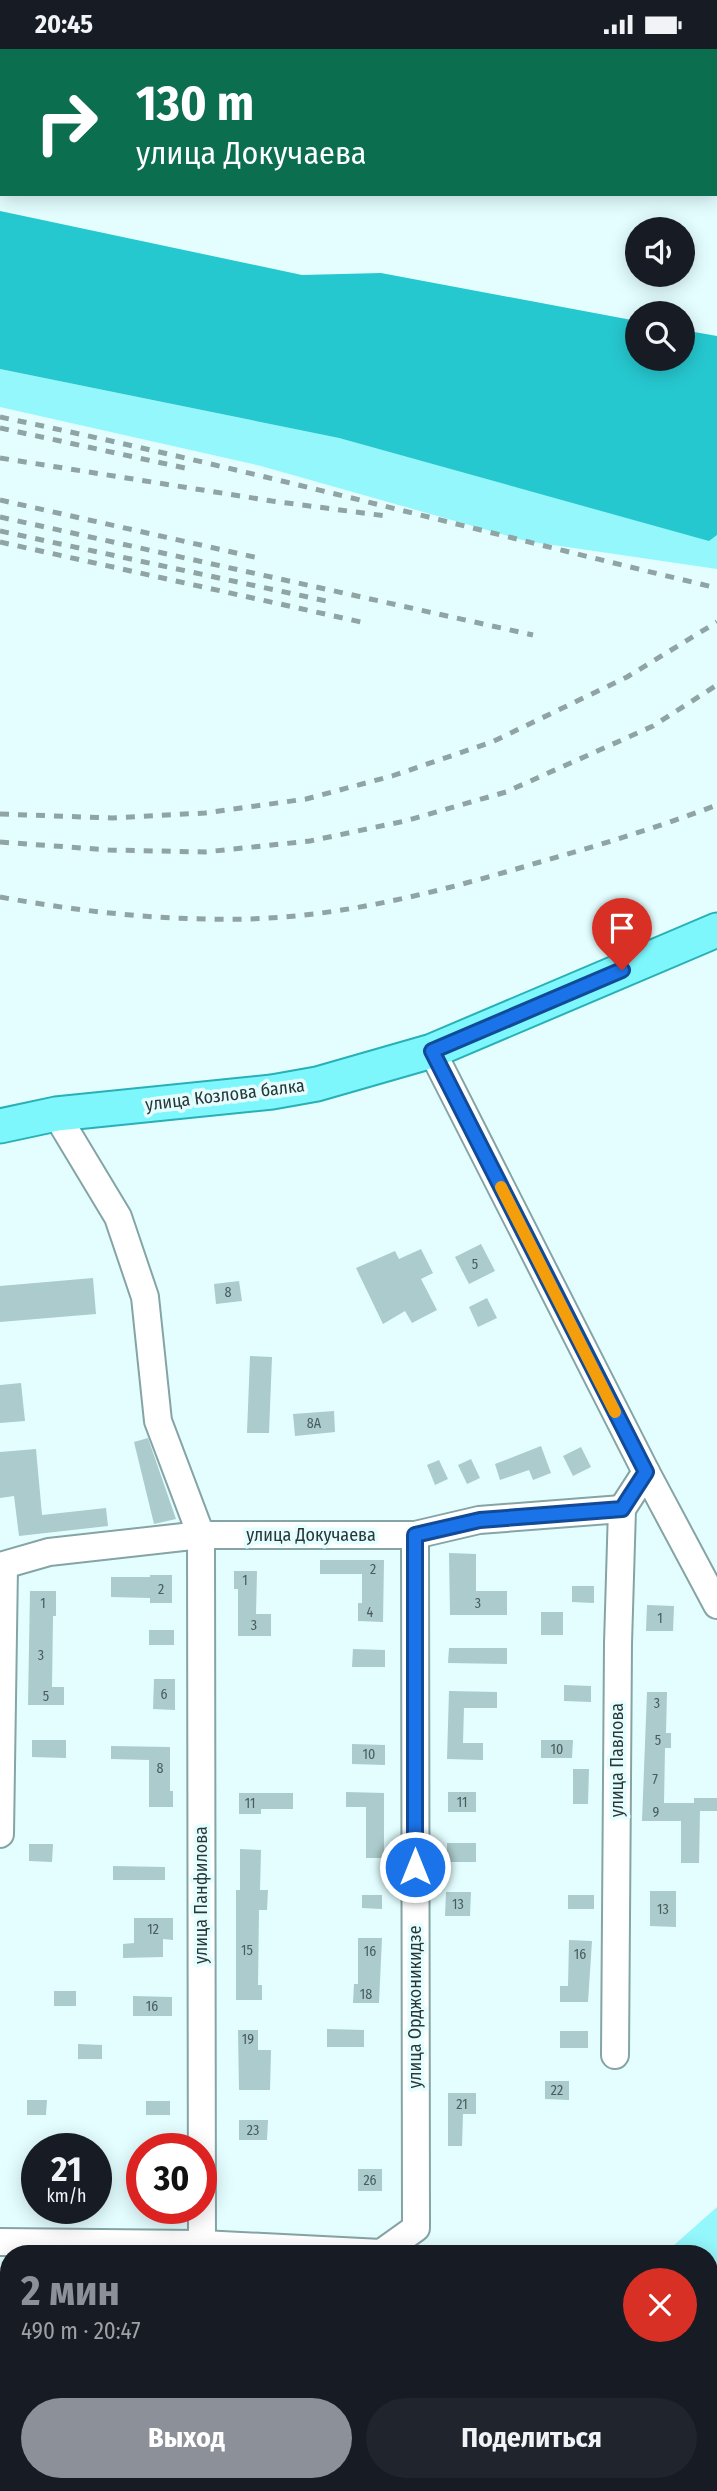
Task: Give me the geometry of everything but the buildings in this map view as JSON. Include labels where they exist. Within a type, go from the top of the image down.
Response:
[{"type":"main road","name":"улица Козлова балка","points":[[0,1126],[56,1114],[272,1092],[317,1084],[432,1051],[717,930]]},
{"type":"street","points":[[432,1051],[646,1472],[717,1605]]},
{"type":"street","points":[[56,1114],[118,1217],[145,1297],[158,1421],[201,1535]]},
{"type":"street","points":[[622,1509],[646,1472]]},
{"type":"street","name":"улица Докучаева","points":[[2,1566],[49,1552],[201,1535],[415,1535],[480,1520],[622,1509]]},
{"type":"street","name":"улица Павлова","points":[[615,2055],[618,1644],[622,1509]]},
{"type":"street","name":"улица Панфилова","points":[[201,1535],[202,2245]]},
{"type":"street","name":"улица Орджоникидзе","points":[[392,2245],[416,2228],[415,1535]]},
{"type":"street","points":[[0,1834],[2,1566]]},
{"type":"street","points":[[0,2242],[87,2245]]},
{"type":"shaded area","points":[[0,211],[302,275],[381,273],[625,319],[625,371],[695,371],[695,332],[717,336],[717,535],[709,541],[339,438],[0,369]]},
{"type":"shaded area","points":[[0,369],[339,438],[709,540],[717,535],[717,569],[526,541],[261,466],[0,407]]},
{"type":"shaded area","points":[[717,2207],[717,2245],[674,2245]]},
{"type":"railway","points":[[0,417],[270,478],[717,588]]},
{"type":"railway","points":[[0,428],[185,468]]},
{"type":"railway","points":[[0,458],[272,501],[386,516]]},
{"type":"railway","points":[[0,500],[263,559]]},
{"type":"railway","points":[[0,517],[533,635]]},
{"type":"railway","points":[[0,531],[331,602]]},
{"type":"railway","points":[[0,542],[361,622]]},
{"type":"railway","points":[[0,814],[112,818],[205,813],[306,799],[392,776],[492,742],[627,677],[717,622]]},
{"type":"railway","points":[[0,842],[109,850],[205,852],[310,841],[405,821],[506,792],[653,726],[717,685]]},
{"type":"railway","points":[[0,897],[93,911],[186,919],[249,919],[323,913],[396,900],[469,882],[607,842],[717,805]]},
{"type":"slow traffic","points":[[501,1187],[615,1412]]},
{"type":"route","points":[[415,1867],[415,1535],[480,1520],[622,1509],[646,1472],[432,1051],[622,970]]}]
